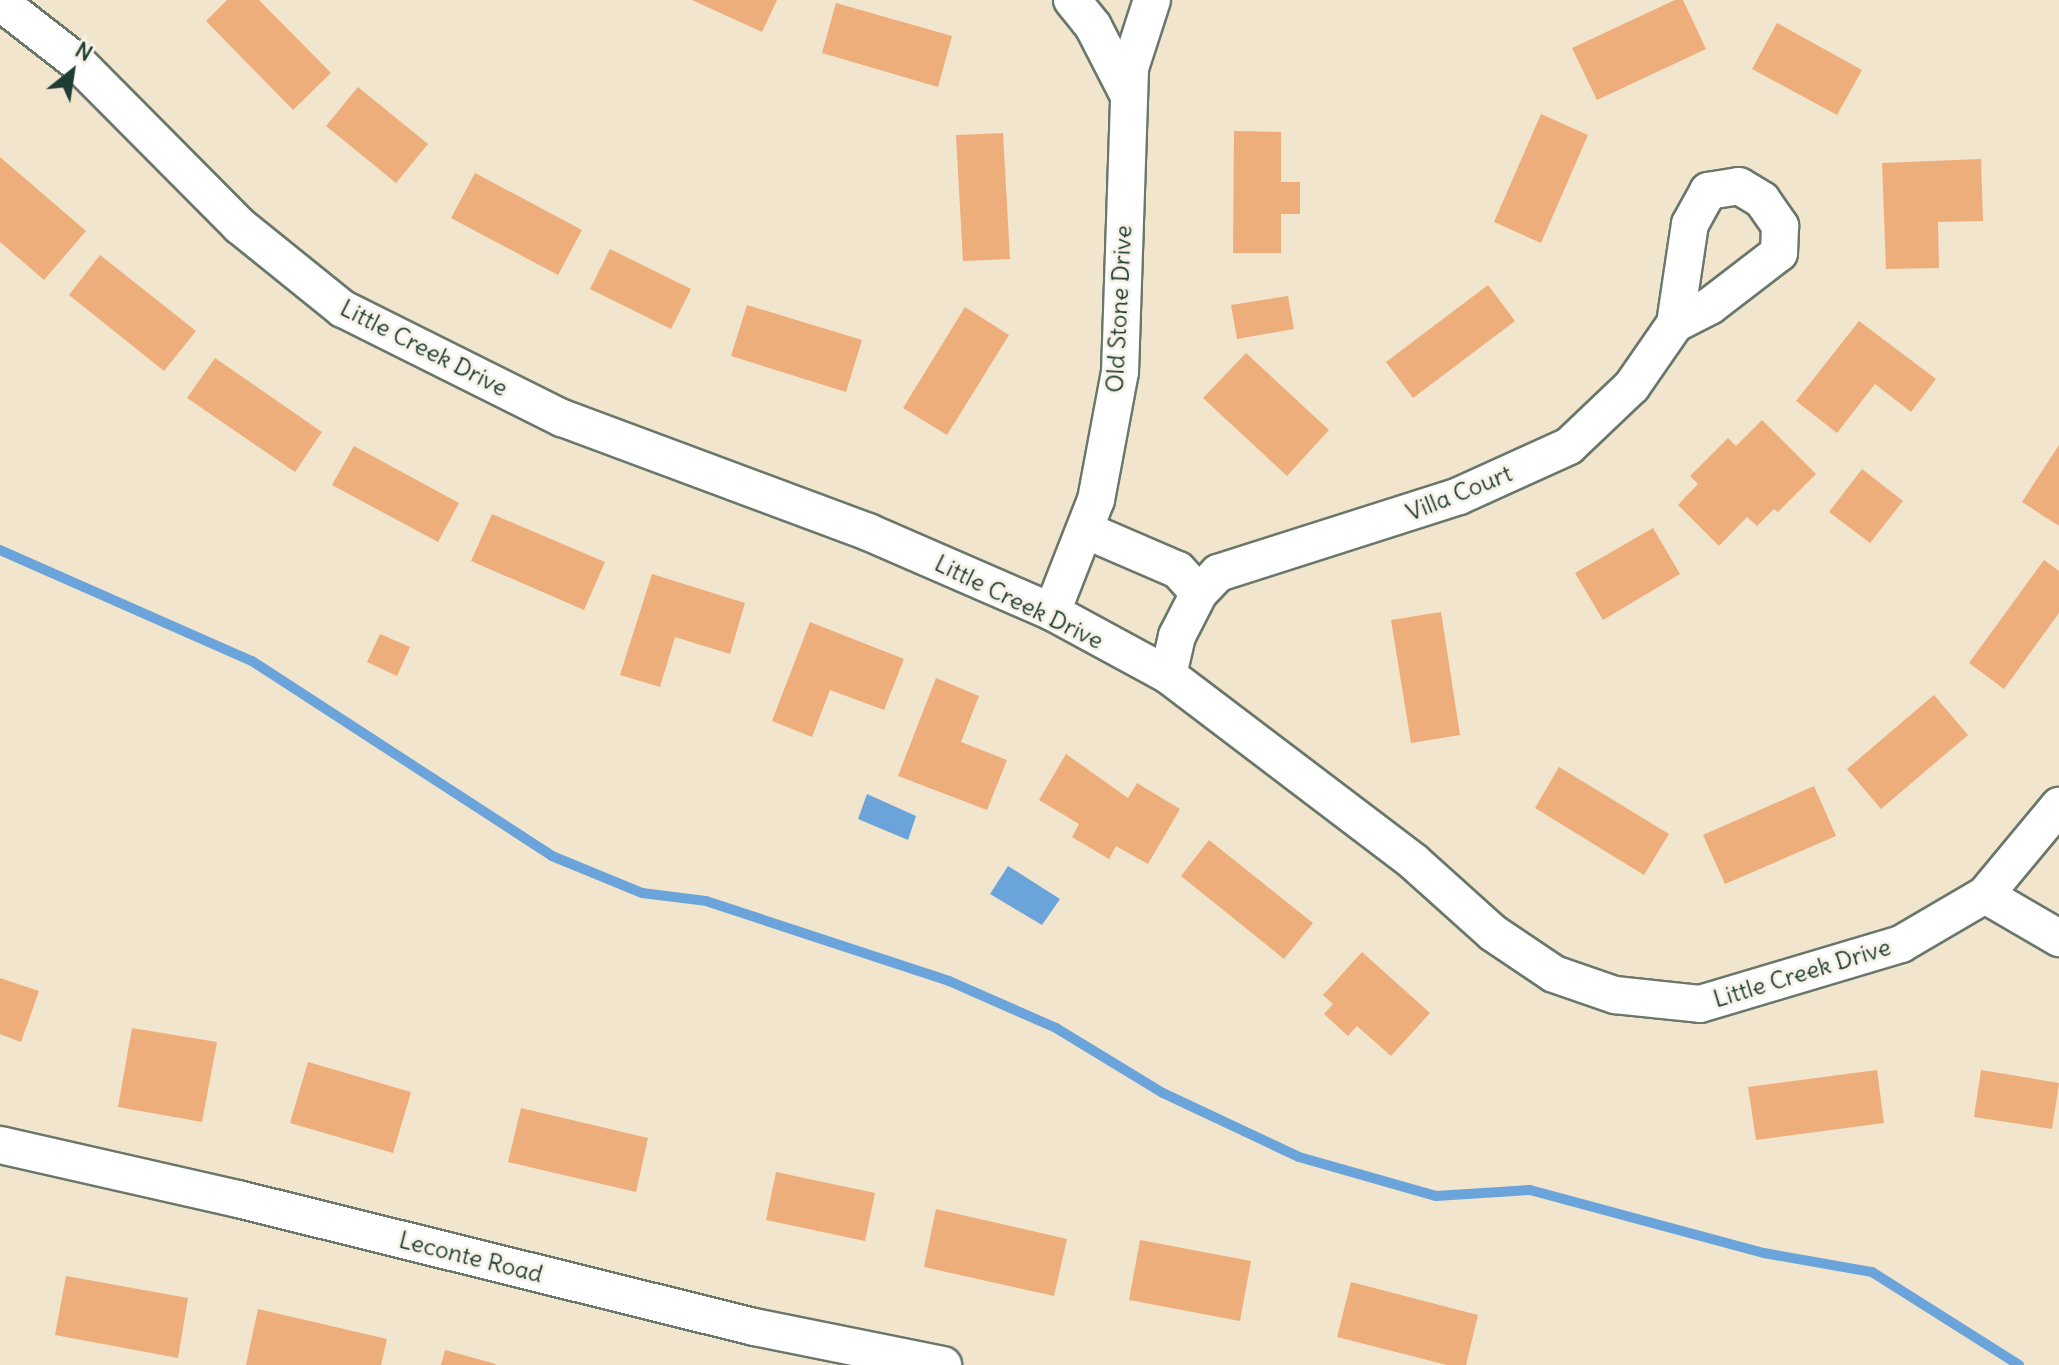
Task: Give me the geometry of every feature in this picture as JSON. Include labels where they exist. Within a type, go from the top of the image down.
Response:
[{"type":"street","points":[[1072,0],[1093,26],[1129,96]]},
{"type":"street","name":"Old Stone Drive","points":[[1052,612],[1096,500],[1120,372],[1130,68],[1152,0]]},
{"type":"street","name":"Little Creek Drive","points":[[1,1],[77,62],[240,226],[343,309],[562,418],[868,532],[1052,612],[1168,675],[1414,862],[1493,933],[1554,974],[1615,995],[1700,1004],[1790,981],[1901,944],[1985,895]]},
{"type":"street","name":"Villa Court","points":[[1168,675],[1177,636],[1199,593],[1218,573],[1253,558],[1399,518],[1569,446],[1632,386],[1675,324]]},
{"type":"street","points":[[1085,530],[1178,570],[1199,593]]},
{"type":"street","points":[[2059,806],[1985,895],[2059,938]]},
{"type":"street","name":"Leconte Road","points":[[0,1145],[754,1327],[943,1365]]},
{"type":"water","points":[[867,794],[916,816],[908,840],[858,819]]},
{"type":"water","points":[[1008,866],[1060,899],[1042,925],[990,894]]},
{"type":"building","points":[[227,0],[259,0],[331,73],[293,110],[206,21]]},
{"type":"building","points":[[692,0],[777,0],[762,32]]},
{"type":"building","points":[[1675,0],[1683,0],[1706,49],[1597,100],[1572,48]]},
{"type":"building","points":[[836,3],[952,36],[938,87],[822,53]]},
{"type":"building","points":[[1777,23],[1862,70],[1837,115],[1752,69]]},
{"type":"building","points":[[358,87],[428,144],[396,183],[326,126]]},
{"type":"building","points":[[1541,114],[1588,135],[1541,243],[1494,222]]},
{"type":"building","points":[[1234,131],[1281,132],[1281,182],[1300,182],[1300,214],[1281,214],[1281,253],[1233,253]]},
{"type":"building","points":[[1003,133],[1010,259],[963,261],[956,135]]},
{"type":"building","points":[[0,157],[86,231],[44,280],[0,242]]},
{"type":"building","points":[[1981,159],[1983,221],[1938,222],[1939,268],[1886,269],[1882,163]]},
{"type":"building","points":[[475,173],[582,230],[558,275],[451,218]]},
{"type":"building","points":[[610,249],[691,289],[671,329],[590,289]]},
{"type":"building","points":[[100,255],[196,331],[164,371],[69,295]]},
{"type":"building","points":[[1488,285],[1515,321],[1413,398],[1386,362]]},
{"type":"building","points":[[1288,296],[1294,329],[1237,339],[1231,305]]},
{"type":"building","points":[[747,305],[862,340],[846,392],[731,356]]},
{"type":"building","points":[[965,307],[1009,335],[947,435],[903,408]]},
{"type":"building","points":[[1859,321],[1936,379],[1911,412],[1875,384],[1837,433],[1796,401]]},
{"type":"building","points":[[1246,353],[1329,430],[1287,476],[1203,398]]},
{"type":"building","points":[[215,358],[322,432],[295,472],[187,398]]},
{"type":"building","points":[[1762,420],[1816,474],[1778,512],[1774,509],[1757,526],[1747,517],[1719,546],[1678,505],[1698,484],[1690,476],[1728,438],[1736,446]]},
{"type":"building","points":[[2059,445],[2059,526],[2022,502]]},
{"type":"building","points":[[354,446],[459,503],[438,542],[332,485]]},
{"type":"building","points":[[1862,469],[1903,501],[1870,543],[1829,512]]},
{"type":"building","points":[[492,514],[605,562],[584,610],[471,561]]},
{"type":"building","points":[[1653,528],[1680,574],[1603,620],[1575,573]]},
{"type":"building","points":[[2044,560],[2059,571],[2059,613],[2004,689],[1969,663]]},
{"type":"building","points":[[652,574],[745,603],[730,654],[675,637],[660,687],[620,675]]},
{"type":"building","points":[[1441,612],[1460,735],[1411,743],[1391,620]]},
{"type":"building","points":[[810,622],[904,659],[884,710],[830,690],[812,737],[772,721]]},
{"type":"building","points":[[380,634],[410,647],[397,676],[367,662]]},
{"type":"building","points":[[936,678],[979,696],[961,742],[1007,760],[987,810],[898,776]]},
{"type":"building","points":[[1934,695],[1968,735],[1881,809],[1847,769]]},
{"type":"building","points":[[1066,754],[1128,798],[1137,783],[1180,809],[1148,864],[1116,846],[1109,859],[1072,837],[1079,824],[1039,800]]},
{"type":"building","points":[[1559,767],[1669,834],[1644,875],[1535,808]]},
{"type":"building","points":[[1814,786],[1836,836],[1725,884],[1703,835]]},
{"type":"building","points":[[1209,840],[1313,923],[1284,959],[1181,876]]},
{"type":"building","points":[[1362,952],[1430,1013],[1391,1056],[1357,1026],[1348,1036],[1324,1014],[1333,1004],[1323,995]]},
{"type":"building","points":[[0,978],[39,991],[21,1042],[0,1034]]},
{"type":"building","points":[[132,1028],[217,1042],[202,1122],[118,1107]]},
{"type":"building","points":[[308,1062],[411,1092],[393,1153],[290,1123]]},
{"type":"building","points":[[1877,1070],[1884,1123],[1756,1140],[1748,1087]]},
{"type":"building","points":[[1981,1070],[2059,1083],[2052,1129],[1974,1117]]},
{"type":"building","points":[[521,1108],[648,1138],[636,1192],[508,1162]]},
{"type":"building","points":[[776,1172],[875,1193],[865,1241],[766,1220]]},
{"type":"building","points":[[936,1209],[1067,1239],[1054,1296],[924,1267]]},
{"type":"building","points":[[1140,1240],[1251,1261],[1240,1321],[1129,1300]]},
{"type":"building","points":[[66,1276],[188,1298],[178,1358],[55,1335]]},
{"type":"building","points":[[1351,1282],[1478,1315],[1466,1365],[1447,1365],[1337,1337]]},
{"type":"building","points":[[258,1309],[387,1339],[381,1365],[246,1365]]},
{"type":"building","points":[[445,1350],[496,1364],[441,1365]]},
{"type":"waterway","points":[[0,550],[252,661],[552,856],[642,893],[706,901],[949,981],[1056,1028],[1163,1093],[1299,1157],[1436,1196],[1530,1190],[1764,1253],[1872,1272],[2019,1365]]}]
